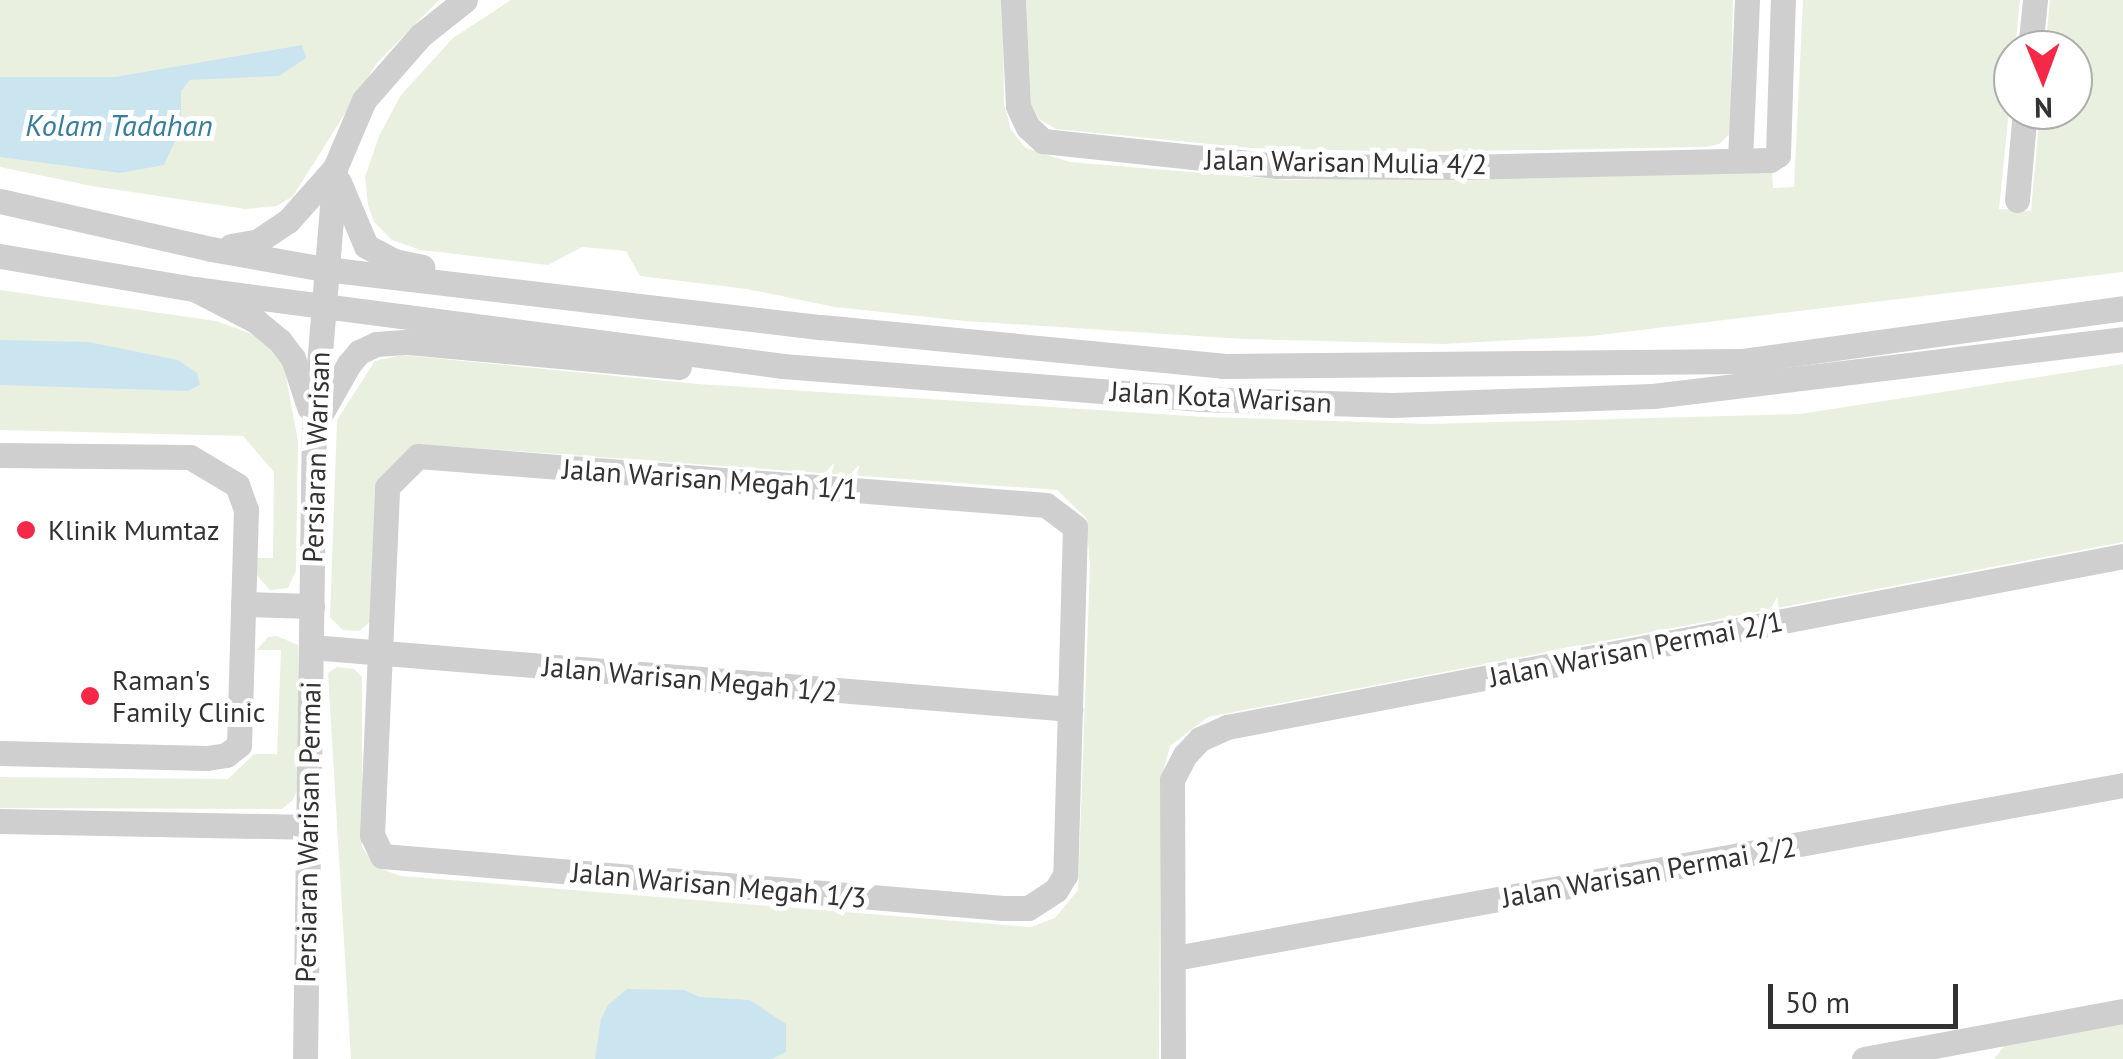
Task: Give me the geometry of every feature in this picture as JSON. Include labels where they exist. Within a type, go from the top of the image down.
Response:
[{"type":"street","name":"Persiaran Warisan","points":[[312,606],[320,308],[335,168],[364,100],[421,35],[465,0]]},
{"type":"street","name":"Jalan Warisan Mulia 4/2","points":[[1013,0],[1018,106],[1028,127],[1043,141],[1276,166],[1462,167],[1740,160]]},
{"type":"street","points":[[1747,0],[1740,160],[1770,160],[1778,155],[1783,0]]},
{"type":"street","points":[[2032,30],[2035,0]]},
{"type":"street","points":[[2017,200],[2023,130]]},
{"type":"street","points":[[211,250],[258,242],[288,221],[335,168]]},
{"type":"street","points":[[335,168],[346,206],[366,246],[394,261],[664,296],[821,327]]},
{"type":"street","name":"Jalan Kota Warisan","points":[[0,201],[211,250],[324,270],[821,327],[1223,366],[1744,361],[2123,308]]},
{"type":"street","points":[[0,256],[320,308]]},
{"type":"street","points":[[194,290],[256,321],[280,341],[294,358],[314,426]]},
{"type":"street","name":"Jalan Kota Warisan","points":[[320,308],[783,366],[1199,399],[1392,405],[1653,396],[2123,339]]},
{"type":"street","points":[[314,426],[349,364],[359,352],[376,344],[408,342],[644,367],[783,366]]},
{"type":"street","points":[[0,455],[190,457],[238,485],[246,510],[239,745],[226,754],[208,758],[0,753]]},
{"type":"street","name":"Jalan Warisan Megah 1/1","points":[[379,653],[387,488],[418,456],[1046,505],[1075,527],[1070,708]]},
{"type":"street","name":"Jalan Warisan Permai 2/1","points":[[1174,958],[1172,780],[1184,755],[1200,739],[1227,727],[2123,556]]},
{"type":"street","points":[[244,604],[312,606]]},
{"type":"street","name":"Persiaran Warisan Permai","points":[[304,1059],[312,606]]},
{"type":"street","name":"Jalan Warisan Megah 1/2","points":[[311,647],[1070,708]]},
{"type":"street","name":"Jalan Warisan Megah 1/3","points":[[379,653],[372,835],[382,856],[1002,908],[1028,908],[1042,903],[1065,875],[1070,708]]},
{"type":"street","name":"Jalan Warisan Permai 2/2","points":[[1174,958],[2123,785]]},
{"type":"street","points":[[0,821],[306,826]]},
{"type":"street","points":[[1173,1059],[1174,958]]},
{"type":"street","points":[[1864,1059],[1970,1050],[2123,1011]]},
{"type":"green space","points":[[0,0],[439,0],[377,63],[293,196],[277,206],[245,209],[92,186],[0,167]]},
{"type":"green space","points":[[511,0],[1003,0],[1004,104],[1011,130],[1026,148],[1070,162],[1286,180],[1772,172],[1773,188],[1794,187],[1803,0],[2020,0],[2017,30],[1993,30],[1993,130],[2007,130],[1999,209],[2031,211],[2038,130],[2093,130],[2093,30],[2047,30],[2050,0],[2123,0],[2123,272],[1591,336],[1443,344],[1243,339],[965,321],[835,307],[747,289],[640,276],[626,251],[582,247],[548,265],[421,250],[392,240],[374,222],[365,177],[379,136],[401,95],[453,38]]},
{"type":"green space","points":[[1026,0],[1733,0],[1730,134],[1719,144],[1706,147],[1415,152],[1250,148],[1056,129],[1039,119],[1031,104]]},
{"type":"green space","points":[[0,290],[216,321],[252,334],[272,350],[284,366],[298,441],[296,571],[288,588],[270,590],[254,572],[254,558],[273,558],[274,472],[243,436],[0,430]]},
{"type":"green space","points":[[402,355],[698,384],[1205,417],[1428,424],[1800,414],[2123,364],[2123,542],[1208,717],[1170,746],[1161,780],[1159,1059],[351,1059],[328,673],[337,667],[354,669],[362,677],[362,847],[376,867],[401,876],[1031,927],[1055,918],[1078,890],[1090,565],[1086,518],[1057,490],[416,444],[378,482],[370,622],[359,631],[343,630],[330,617],[337,420],[375,361]]},
{"type":"green space","points":[[277,636],[298,645],[299,786],[293,800],[282,809],[0,808],[0,777],[228,779],[254,754],[277,754],[281,650],[257,650],[268,637]]},
{"type":"green space","points":[[2123,1024],[2123,1059],[1994,1059],[2006,1044]]},
{"type":"water","name":"Kolam Tadahan","points":[[302,45],[306,58],[279,76],[190,80],[181,91],[181,128],[164,165],[120,173],[0,157],[0,77],[115,77]]},
{"type":"water","points":[[0,340],[89,342],[178,360],[197,373],[200,385],[188,391],[0,385]]},
{"type":"water","points":[[627,989],[684,990],[700,997],[750,1000],[786,1024],[786,1052],[772,1059],[595,1059],[601,1019],[608,1005]]},
{"type":"place","name":"Klinik Mumtaz","points":[[26,530]]},
{"type":"place","name":"Raman's Family Clinic","points":[[90,696]]}]
